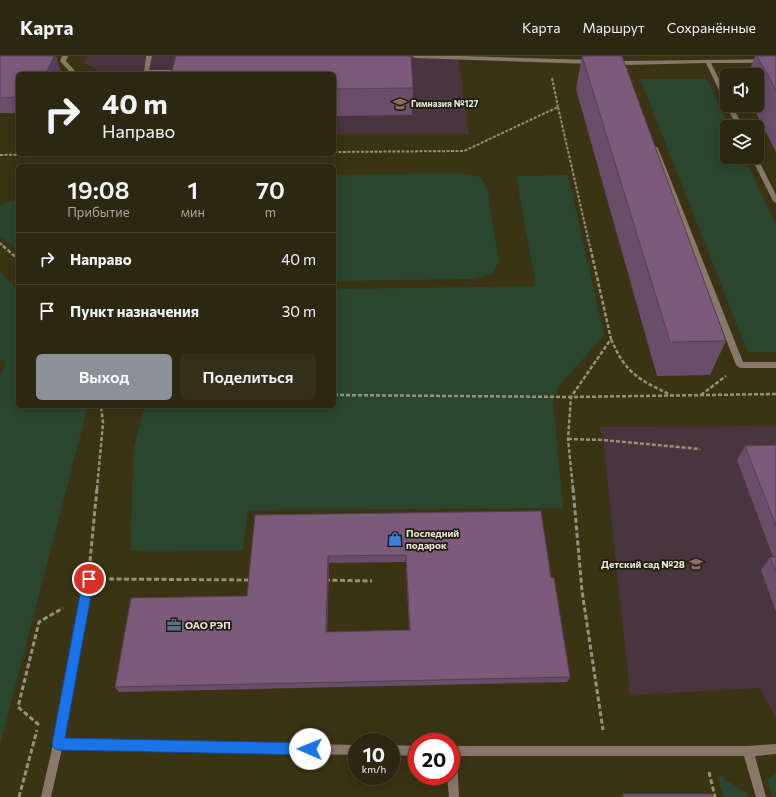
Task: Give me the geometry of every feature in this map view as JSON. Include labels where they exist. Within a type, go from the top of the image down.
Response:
[{"type":"lane","points":[[65,56],[63,60],[72,72]]},
{"type":"lane","points":[[149,56],[146,72],[191,72]]},
{"type":"lane","points":[[415,56],[600,62]]},
{"type":"lane","points":[[615,63],[776,61]]},
{"type":"lane","points":[[708,62],[720,87]]},
{"type":"lane","points":[[622,63],[626,74]]},
{"type":"lane","points":[[652,139],[740,365],[776,365]]},
{"type":"lane","points":[[758,164],[776,201]]},
{"type":"lane","points":[[46,797],[58,744],[89,579]]},
{"type":"lane","points":[[58,744],[348,750]]},
{"type":"lane","points":[[460,751],[606,752],[748,751],[776,749]]},
{"type":"lane","points":[[748,751],[761,797]]},
{"type":"lane","points":[[453,785],[454,797]]},
{"type":"path","points":[[548,61],[611,339],[619,358],[638,379],[673,396]]},
{"type":"path","points":[[336,152],[464,151],[558,107]]},
{"type":"path","points":[[0,155],[16,155]]},
{"type":"path","points":[[0,243],[16,257]]},
{"type":"path","points":[[606,752],[582,591],[568,439],[571,397],[611,339]]},
{"type":"path","points":[[701,395],[740,365]]},
{"type":"path","points":[[336,395],[571,397],[776,394]]},
{"type":"path","points":[[101,408],[103,423],[89,579],[254,580]]},
{"type":"path","points":[[568,439],[603,440],[700,449]]},
{"type":"path","points":[[324,580],[372,581]]},
{"type":"path","points":[[19,797],[39,724],[18,707],[39,622],[66,606]]},
{"type":"shaded area","name":"Гимназия №127","points":[[87,56],[458,56],[469,134],[336,134],[336,72],[101,72],[84,63]]},
{"type":"shaded area","name":"Детский сад №28","points":[[776,426],[776,718],[760,688],[630,695],[603,440],[599,427]]},
{"type":"green space","points":[[640,79],[707,79],[720,106],[720,112],[723,112],[727,120],[720,120],[720,164],[747,164],[776,224],[776,352],[748,352]]},
{"type":"green space","points":[[460,173],[479,176],[487,187],[499,261],[493,274],[471,279],[336,281],[336,175]]},
{"type":"green space","points":[[568,175],[604,335],[560,385],[553,400],[563,508],[248,510],[243,550],[130,551],[134,447],[144,408],[336,408],[336,289],[536,286],[516,176]]},
{"type":"green space","points":[[16,200],[16,248],[0,236],[0,205]]},
{"type":"green space","points":[[0,272],[16,289],[16,408],[87,408],[0,745],[0,377],[6,361],[0,360]]},
{"type":"green space","points":[[776,773],[776,797],[772,797],[767,780]]},
{"type":"green space","points":[[717,774],[746,793],[747,797],[723,797]]},
{"type":"building","points":[[0,56],[54,56],[47,72],[16,72],[16,97],[0,98]]},
{"type":"building","points":[[176,56],[411,56],[413,88],[336,89],[336,72],[172,72]]},
{"type":"building","points":[[582,56],[622,56],[726,341],[670,342]]},
{"type":"building","points":[[757,56],[776,56],[776,90],[764,68]]},
{"type":"building","points":[[776,445],[776,526],[745,446]]},
{"type":"building","points":[[541,511],[551,578],[554,578],[570,677],[115,687],[131,598],[247,596],[255,515]],"holes":[[[406,555],[410,630],[326,632],[328,556]]]},
{"type":"building","points":[[770,557],[776,557],[776,572]]},
{"type":"building","points":[[623,794],[712,794],[713,797],[623,797]]},
{"type":"place","name":"Гимназия №127","points":[[400,104]]},
{"type":"place","name":"Последний подарок","points":[[395,539]]},
{"type":"place","name":"Детский сад №28","points":[[696,564]]},
{"type":"place","name":"ОАО РЭП","points":[[174,625]]},
{"type":"route","points":[[89,579],[58,744],[310,749]]}]
